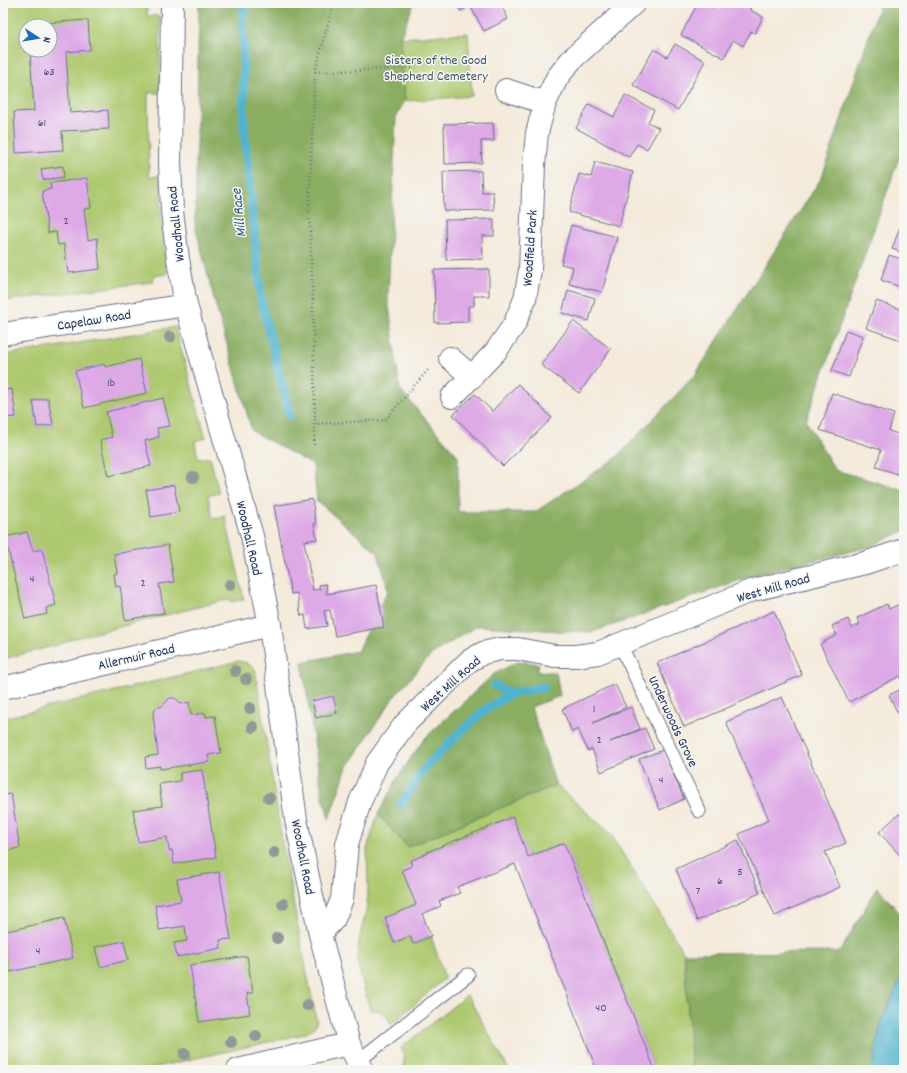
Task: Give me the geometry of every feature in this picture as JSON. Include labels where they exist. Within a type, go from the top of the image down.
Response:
[{"type":"street","name":"Woodhall Road","points":[[172,3],[170,162],[172,211],[178,259],[186,304],[252,536],[270,625],[296,820],[320,934],[356,1059]]},
{"type":"street","name":"Woodfield Park","points":[[452,396],[496,351],[514,325],[525,299],[530,270],[534,166],[537,133],[545,103],[557,78],[572,59],[634,3]]},
{"type":"street","points":[[506,90],[545,103]]},
{"type":"street","name":"Capelaw Road","points":[[3,334],[186,304]]},
{"type":"street","points":[[450,358],[472,377]]},
{"type":"street","name":"West Mill Road","points":[[320,934],[334,919],[342,899],[347,844],[360,802],[377,764],[405,724],[469,661],[483,653],[500,649],[518,649],[555,656],[576,656],[598,653],[753,590],[865,563],[904,549]]},
{"type":"street","name":"Allermuir Road","points":[[3,688],[270,625]]},
{"type":"street","points":[[238,1070],[326,1049],[356,1059]]},
{"type":"lane","name":"Underwoods Grove","points":[[620,644],[699,811]]},
{"type":"lane","points":[[356,1059],[468,975]]},
{"type":"path","points":[[314,445],[313,305],[309,208],[315,72],[333,6],[336,3]]},
{"type":"path","points":[[315,72],[415,68]]},
{"type":"path","points":[[315,424],[385,420],[422,378],[438,357],[450,358]]},
{"type":"green space","points":[[3,3],[147,3],[147,16],[160,16],[160,93],[148,93],[149,177],[161,176],[161,221],[167,274],[154,276],[152,282],[3,301]]},
{"type":"green space","points":[[199,3],[414,3],[400,38],[405,101],[396,116],[388,298],[400,390],[458,456],[458,512],[535,512],[616,458],[695,375],[822,177],[880,3],[904,3],[904,144],[806,421],[835,470],[900,489],[904,492],[904,531],[869,547],[754,575],[592,632],[477,626],[432,654],[394,697],[347,767],[329,819],[322,794],[302,662],[358,651],[388,590],[378,553],[317,501],[313,465],[252,431],[215,303],[195,226]]},
{"type":"green space","name":"Sisters of the Good Shepherd Cemetery","points":[[468,33],[472,96],[405,101],[400,38]]},
{"type":"green space","points":[[175,327],[206,438],[195,441],[198,459],[210,457],[219,493],[208,496],[213,519],[225,516],[244,599],[231,602],[230,599],[75,638],[61,644],[3,659],[3,355]],"holes":[[[48,398],[53,425],[37,427],[33,401]]]},
{"type":"green space","points":[[239,661],[247,663],[255,669],[283,847],[317,1023],[315,1027],[303,1034],[143,1070],[3,1070],[3,718]]},
{"type":"green space","points":[[519,661],[539,664],[537,672],[556,672],[560,696],[531,707],[556,785],[407,847],[378,814],[398,777],[424,739],[494,674]]},
{"type":"green space","points":[[556,785],[610,833],[684,953],[692,1070],[655,1070],[564,843],[528,857],[512,817],[427,852],[428,853],[410,861],[412,866],[416,905],[385,919],[394,943],[410,936],[413,943],[431,936],[445,978],[391,1025],[384,1013],[370,1010],[357,962],[359,940],[367,907],[367,849],[378,814],[407,847]]},
{"type":"green space","points":[[877,887],[904,918],[904,971],[882,1020],[872,1070],[692,1070],[684,953],[840,952]]},
{"type":"green space","points":[[467,995],[509,1070],[400,1070],[404,1059],[401,1048]]},
{"type":"water","points":[[904,971],[904,1070],[872,1070],[882,1020]]},
{"type":"building","points":[[456,3],[500,3],[508,19],[484,31],[470,6],[460,11]]},
{"type":"building","points":[[698,3],[705,3],[713,8],[716,3],[741,3],[763,17],[755,33],[751,31],[743,46],[733,40],[724,58],[681,35]]},
{"type":"building","points":[[88,20],[90,50],[66,52],[70,113],[108,110],[109,129],[62,131],[63,150],[16,153],[14,112],[34,111],[31,58],[58,58],[58,22]]},
{"type":"building","points":[[675,44],[705,61],[678,110],[633,85],[654,49],[667,57]]},
{"type":"building","points":[[625,95],[654,110],[648,122],[659,128],[647,149],[637,144],[629,157],[576,128],[589,104],[614,117]]},
{"type":"building","points":[[493,123],[494,141],[481,141],[482,163],[445,164],[444,124]]},
{"type":"building","points":[[595,162],[633,172],[619,226],[569,212],[579,174],[591,177]]},
{"type":"building","points":[[63,166],[64,177],[43,180],[41,169]]},
{"type":"building","points":[[481,171],[482,192],[493,192],[494,210],[444,211],[443,172]]},
{"type":"building","points":[[87,178],[91,208],[84,209],[88,240],[97,238],[100,269],[68,273],[64,244],[58,245],[56,232],[48,233],[42,191],[51,189],[50,183]]},
{"type":"building","points":[[904,216],[904,253],[892,249]]},
{"type":"building","points":[[494,219],[494,236],[482,236],[483,259],[446,260],[445,220]]},
{"type":"building","points":[[571,225],[617,237],[602,292],[569,284],[573,267],[561,264]]},
{"type":"building","points":[[889,255],[904,260],[904,288],[881,280]]},
{"type":"building","points":[[489,269],[489,296],[474,296],[474,306],[468,306],[468,322],[435,323],[434,270]]},
{"type":"building","points":[[568,290],[595,298],[589,321],[562,313]]},
{"type":"building","points":[[876,301],[904,310],[904,331],[901,340],[866,328]]},
{"type":"building","points":[[573,321],[611,349],[579,393],[541,365]]},
{"type":"building","points":[[846,330],[863,336],[849,377],[832,371]]},
{"type":"building","points":[[139,359],[147,393],[84,408],[75,371],[104,364],[105,367]]},
{"type":"building","points":[[518,384],[552,418],[503,466],[453,415],[475,394],[492,411]]},
{"type":"building","points":[[12,389],[16,417],[3,418],[3,390]]},
{"type":"building","points":[[832,393],[894,414],[889,431],[904,436],[904,476],[876,467],[881,450],[820,430]]},
{"type":"building","points":[[48,398],[53,425],[37,427],[33,401]]},
{"type":"building","points":[[163,398],[170,426],[157,428],[159,437],[145,441],[151,466],[108,476],[100,440],[112,437],[106,412]]},
{"type":"building","points":[[174,485],[179,512],[151,517],[146,490]]},
{"type":"building","points":[[312,499],[317,539],[304,541],[313,590],[320,589],[319,585],[326,584],[327,594],[376,585],[384,627],[335,636],[330,610],[324,611],[327,626],[307,629],[305,615],[301,616],[297,593],[291,594],[274,506]]},
{"type":"building","points":[[27,532],[33,551],[42,549],[56,605],[46,608],[47,614],[25,619],[5,537]]},
{"type":"building","points":[[168,545],[174,582],[159,584],[164,613],[125,620],[120,586],[116,587],[114,574],[117,573],[114,554]]},
{"type":"building","points":[[904,602],[904,683],[900,676],[849,702],[820,644],[837,635],[832,626],[848,619],[852,628],[860,624],[857,618],[887,604],[889,609]]},
{"type":"building","points":[[774,611],[802,675],[684,727],[657,663]]},
{"type":"building","points":[[615,684],[626,707],[593,723],[631,707],[640,729],[610,742],[645,728],[654,749],[601,772],[592,749],[588,751],[578,729],[572,732],[562,709]]},
{"type":"building","points":[[904,688],[904,726],[889,695]]},
{"type":"building","points":[[333,696],[337,713],[316,718],[312,701]]},
{"type":"building","points":[[782,697],[846,843],[825,852],[840,887],[775,916],[739,834],[769,820],[726,722]]},
{"type":"building","points":[[170,698],[175,698],[182,704],[189,702],[191,715],[205,713],[206,717],[215,716],[221,753],[208,755],[209,762],[160,769],[160,766],[146,768],[145,757],[158,755],[153,714],[156,708],[162,706]]},
{"type":"building","points":[[663,750],[684,799],[660,810],[639,759]]},
{"type":"building","points":[[202,770],[216,857],[174,864],[172,850],[169,851],[167,837],[138,842],[133,810],[162,806],[159,784],[180,781],[180,773]]},
{"type":"building","points":[[11,794],[20,848],[3,851],[3,795]]},
{"type":"building","points":[[899,814],[904,820],[904,860],[879,832]]},
{"type":"building","points":[[513,817],[528,857],[564,843],[655,1070],[597,1070],[515,864],[457,887],[460,893],[439,901],[441,906],[422,914],[431,936],[413,944],[410,936],[394,943],[385,918],[416,905],[402,870],[412,866],[410,861],[428,853],[427,852]]},
{"type":"building","points":[[738,840],[760,893],[697,921],[676,869]]},
{"type":"building","points":[[219,872],[231,939],[220,940],[221,948],[177,957],[174,943],[187,941],[185,926],[159,930],[155,905],[181,901],[177,879]]},
{"type":"building","points":[[64,918],[73,958],[10,972],[3,942],[3,932]]},
{"type":"building","points":[[124,941],[128,960],[100,967],[95,947]]},
{"type":"building","points":[[247,956],[253,993],[247,993],[250,1014],[199,1022],[190,965]]},
{"type":"waterway","name":"Mill Race","points":[[243,3],[244,127],[261,300],[290,416]]},
{"type":"waterway","points":[[495,685],[510,694]]},
{"type":"waterway","points":[[401,805],[424,769],[451,741],[485,710],[510,694],[544,687]]}]
